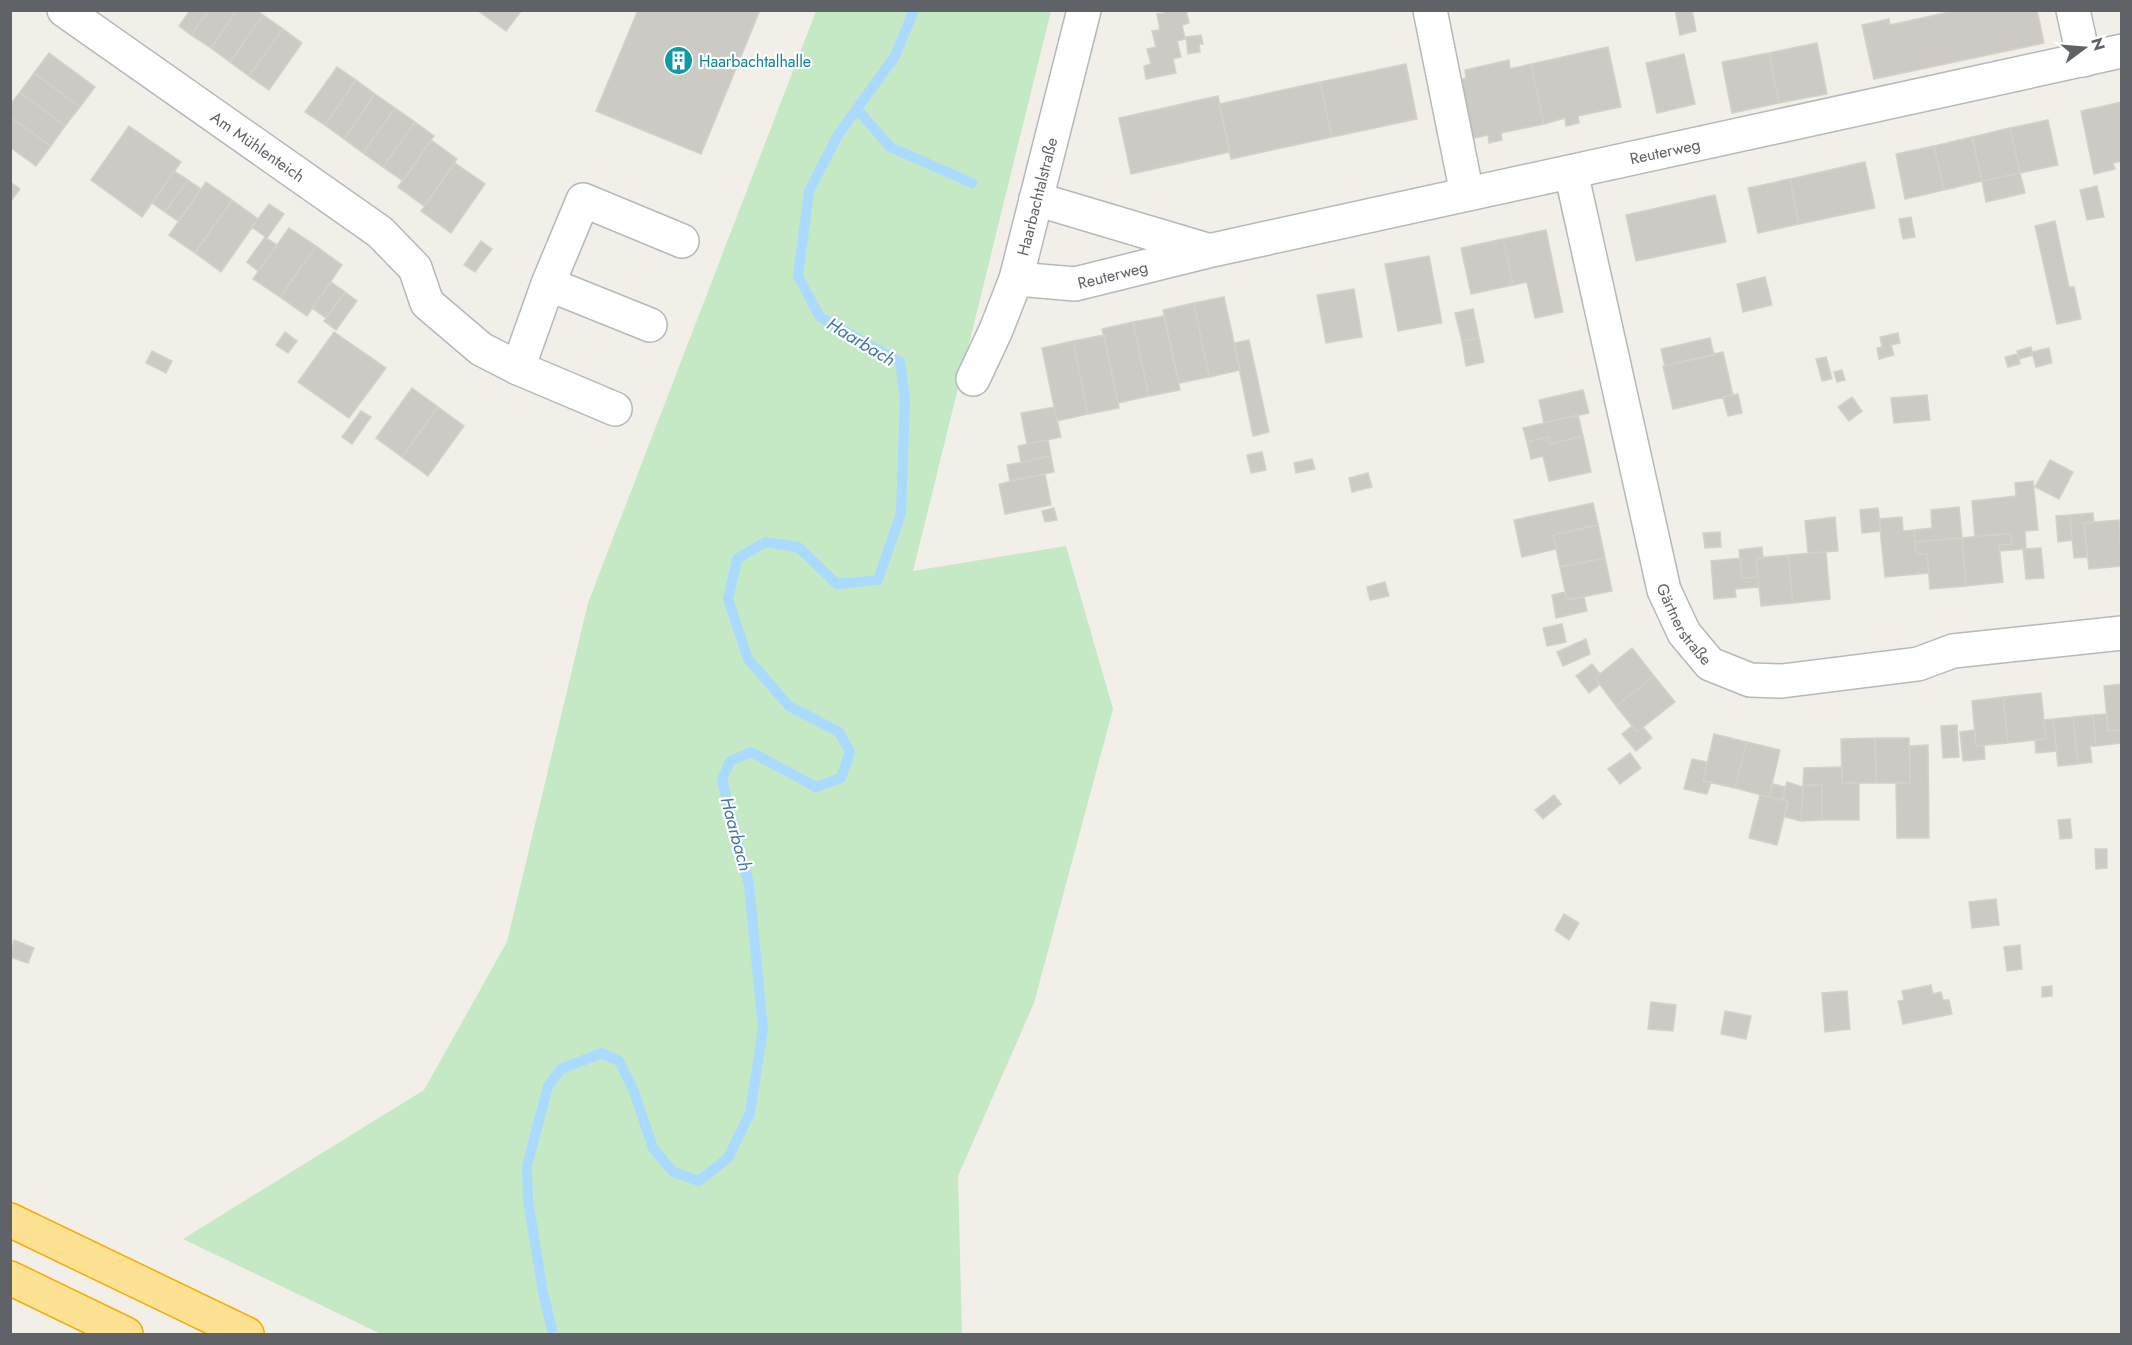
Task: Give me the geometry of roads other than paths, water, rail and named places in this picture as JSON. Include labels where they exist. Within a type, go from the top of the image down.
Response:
[{"type":"highway","points":[[12,1221],[247,1335]]},
{"type":"highway","points":[[22,1283],[126,1335]]},
{"type":"street","name":"Am Mühlenteich","points":[[64,10],[380,232],[415,268],[427,303],[481,349],[518,368]]},
{"type":"street","name":"Haarbachtalstraße","points":[[973,379],[1016,279],[1084,10]]},
{"type":"street","points":[[1430,10],[1467,194]]},
{"type":"street","points":[[2073,10],[2084,60]]},
{"type":"street","name":"Reuterweg","points":[[1016,279],[1075,284],[1208,250],[2121,51]]},
{"type":"street","name":"Gärtnerstraße","points":[[1571,171],[1664,590],[1684,633],[1710,664],[1750,680],[1782,681],[1918,664],[1953,651],[2121,633]]},
{"type":"street","name":"Reuterweg","points":[[1036,199],[1208,250]]},
{"type":"street","points":[[615,409],[518,368],[548,284],[583,200],[682,241]]},
{"type":"street","points":[[548,284],[650,326]]},
{"type":"waterway","name":"Haarbach","points":[[553,1334],[543,1292],[528,1200],[527,1166],[548,1086],[561,1069],[602,1053],[619,1061],[633,1089],[653,1148],[673,1172],[699,1181],[728,1158],[750,1113],[763,1029],[749,884],[722,780],[730,761],[751,752],[816,787],[841,778],[850,752],[839,732],[789,706],[748,659],[728,599],[737,559],[765,542],[798,547],[837,584],[878,580],[901,513],[905,398],[900,362],[820,317],[798,276],[809,191],[838,135],[895,56],[914,10]]},
{"type":"waterway","points":[[857,109],[890,147],[972,183]]},
{"type":"place","name":"Haarbachtalhalle","points":[[678,61]]}]
